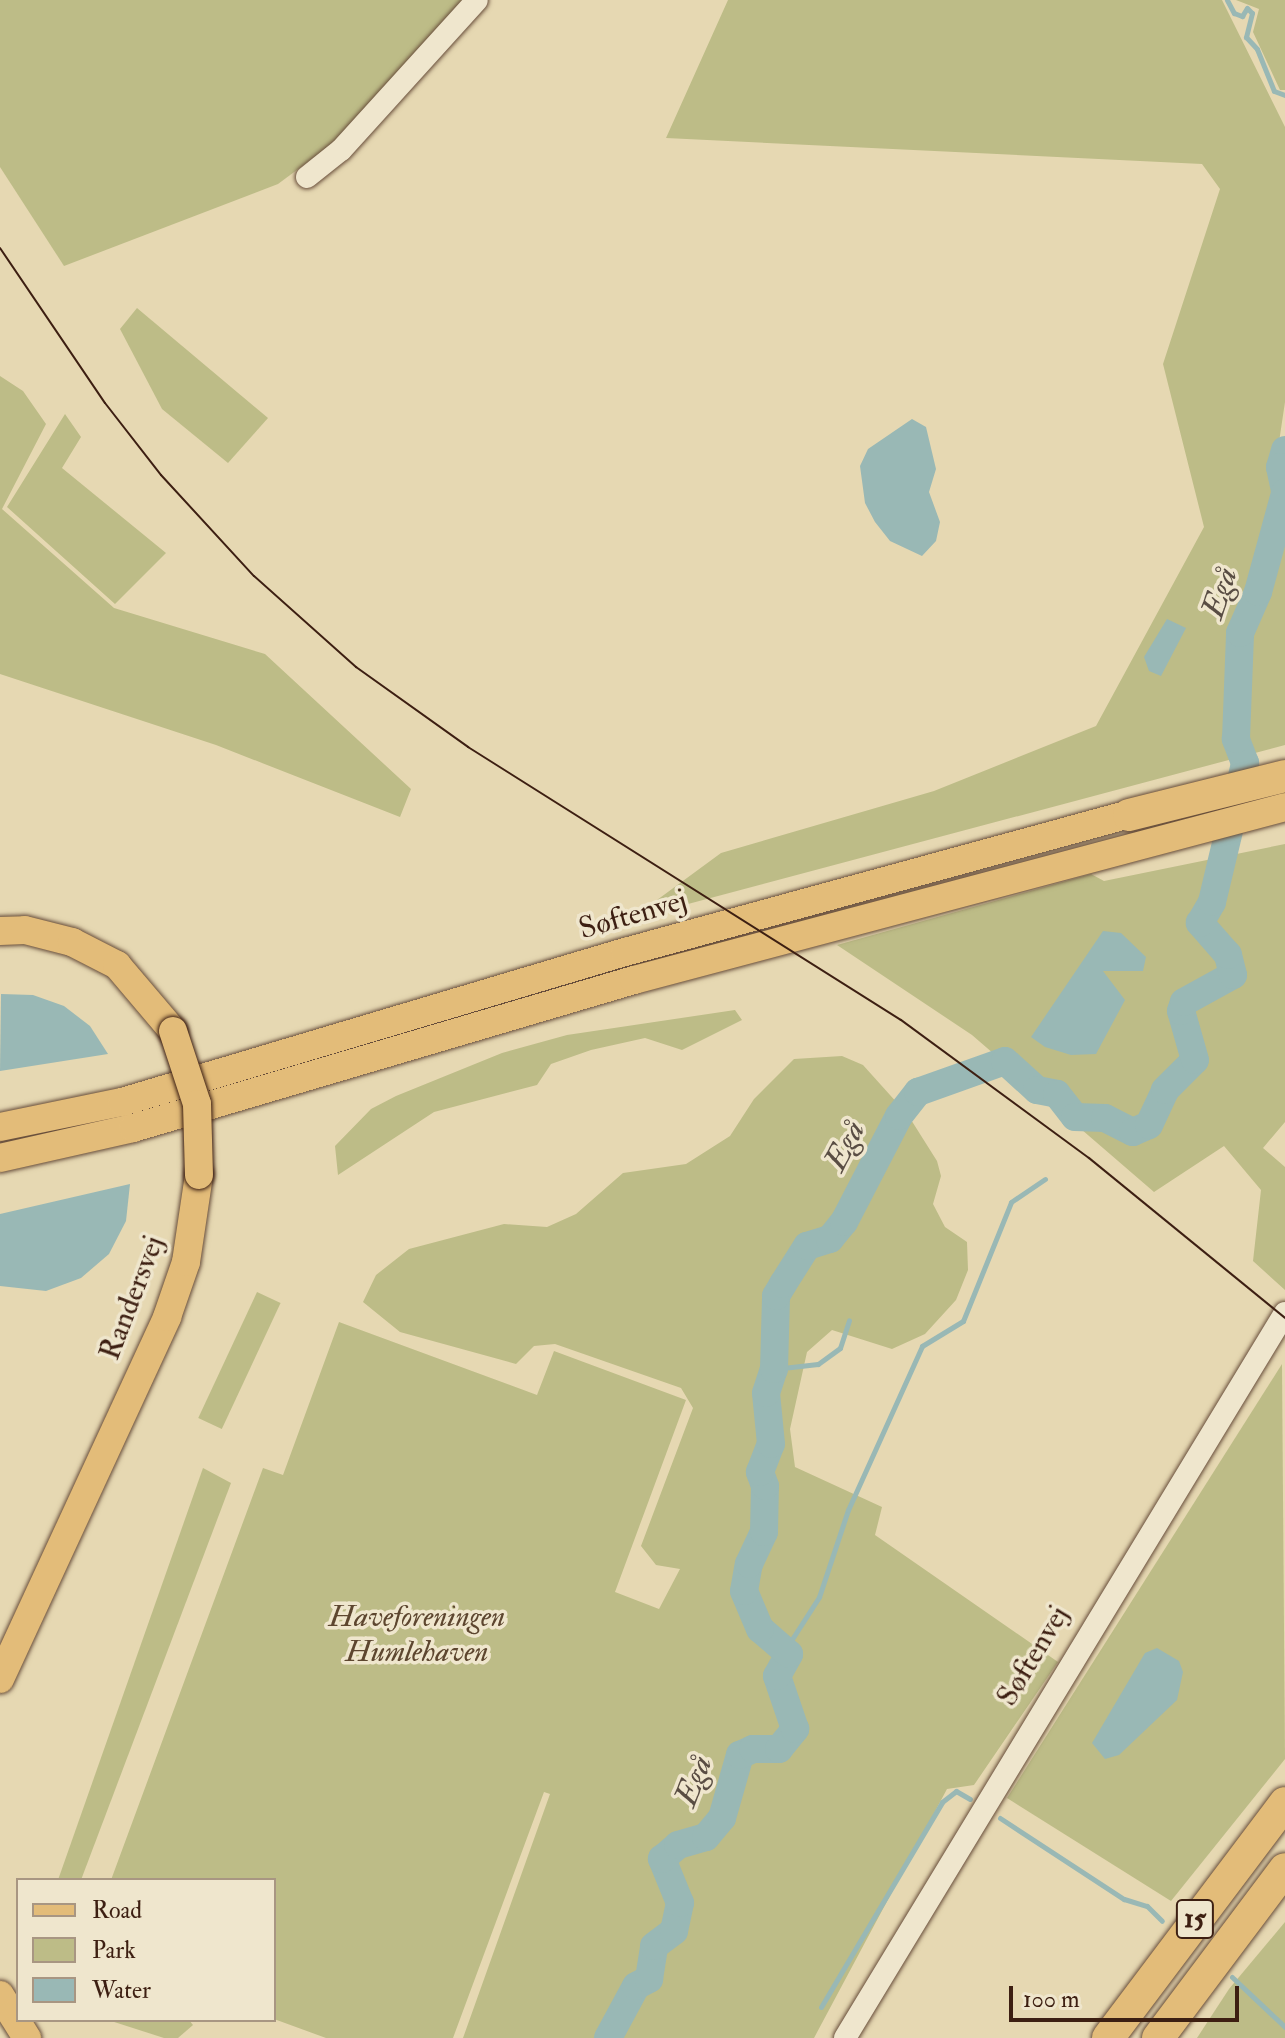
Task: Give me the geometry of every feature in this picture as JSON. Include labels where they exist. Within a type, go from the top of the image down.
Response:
[{"type":"highway","points":[[1129,815],[1285,776]]},
{"type":"highway","name":"15","points":[[1108,2038],[1285,1803]]},
{"type":"highway","name":"15","points":[[1158,2038],[1285,1869]]},
{"type":"main road","points":[[1172,803],[1285,765]]},
{"type":"main road","name":"Søftenvej","points":[[0,1158],[133,1128],[634,980],[1285,807]]},
{"type":"main road","name":"Søftenvej","points":[[0,1127],[122,1102],[625,952],[1129,815]]},
{"type":"main road","name":"Randersvej","points":[[0,931],[25,930],[72,942],[117,965],[173,1031],[197,1104],[199,1175],[186,1262],[167,1317],[0,1679]]},
{"type":"main road","points":[[0,1995],[16,2020]]},
{"type":"street","points":[[307,177],[341,150],[477,0]]},
{"type":"street","name":"Søftenvej","points":[[845,2038],[1285,1313]]},
{"type":"green space","points":[[0,0],[462,0],[340,138],[278,184],[64,266],[0,167]]},
{"type":"green space","points":[[728,0],[1222,0],[1285,127],[1285,402],[1275,469],[1280,489],[1252,594],[1236,623],[1230,716],[1243,714],[1246,626],[1285,512],[1285,745],[673,908],[657,900],[721,853],[934,791],[1096,726],[1204,527],[1163,364],[1220,189],[1202,164],[666,138]]},
{"type":"green space","points":[[1236,0],[1285,0],[1285,90],[1280,90],[1253,32],[1259,9]]},
{"type":"green space","points":[[137,308],[268,418],[228,463],[162,409],[120,329]]},
{"type":"green space","points":[[0,376],[23,391],[46,424],[2,509],[114,608],[265,654],[411,789],[400,817],[216,745],[0,674]]},
{"type":"green space","points":[[65,414],[81,437],[62,468],[166,553],[115,604],[7,507]]},
{"type":"green space","points":[[1285,844],[1285,1122],[1263,1148],[1285,1167],[1285,1290],[1253,1261],[1261,1190],[1224,1146],[1154,1192],[972,1035],[837,945],[1091,874],[1104,881]]},
{"type":"green space","points":[[735,1010],[742,1020],[682,1050],[645,1038],[591,1050],[551,1064],[537,1085],[434,1112],[338,1175],[335,1146],[371,1109],[396,1096],[502,1053],[567,1035]]},
{"type":"green space","name":"Haveforeningen Humlehaven","points":[[842,1056],[863,1065],[908,1115],[937,1161],[941,1176],[933,1204],[945,1227],[967,1242],[968,1270],[956,1300],[925,1334],[892,1349],[832,1330],[807,1352],[790,1429],[795,1467],[882,1507],[875,1535],[1058,1662],[974,1785],[947,1789],[814,2038],[463,2038],[550,1794],[544,1792],[453,2038],[326,2038],[276,2020],[276,1878],[112,1878],[263,1468],[283,1475],[339,1322],[537,1395],[554,1351],[686,1400],[615,1592],[659,1609],[680,1569],[656,1565],[641,1546],[693,1408],[681,1388],[555,1344],[534,1346],[516,1364],[400,1332],[363,1302],[376,1275],[409,1249],[504,1224],[547,1227],[576,1214],[623,1173],[686,1164],[730,1136],[754,1099],[794,1059]]},
{"type":"green space","points":[[257,1292],[281,1303],[222,1429],[198,1418]]},
{"type":"green space","points":[[1282,1364],[1285,1759],[1171,1901],[1007,1798]]},
{"type":"green space","points":[[203,1468],[231,1483],[82,1878],[59,1878]]},
{"type":"green space","points":[[1285,1922],[1285,2038],[1197,2038],[1229,1989]]},
{"type":"green space","points":[[114,2022],[191,2022],[193,2025],[178,2038],[164,2038]]},
{"type":"water","points":[[912,419],[926,427],[936,469],[929,492],[940,522],[936,541],[922,556],[890,541],[875,522],[865,503],[860,466],[868,449]]},
{"type":"water","points":[[1167,619],[1186,628],[1161,676],[1149,671],[1144,657]]},
{"type":"water","points":[[1103,931],[1121,933],[1146,957],[1143,971],[1103,971],[1125,1000],[1096,1054],[1071,1055],[1045,1047],[1031,1037]]},
{"type":"water","points":[[1,994],[33,995],[64,1006],[90,1026],[108,1054],[0,1071]]},
{"type":"water","points":[[130,1184],[126,1221],[109,1254],[81,1278],[46,1291],[0,1286],[0,1214]]},
{"type":"water","points":[[1157,1648],[1179,1661],[1183,1672],[1177,1700],[1119,1755],[1105,1759],[1092,1743],[1145,1653]]},
{"type":"waterway","points":[[1227,0],[1234,13],[1242,16],[1247,8],[1252,13],[1246,37],[1257,49],[1274,91],[1285,95]]},
{"type":"waterway","name":"Egå","points":[[1285,450],[1280,467],[1285,490]]},
{"type":"waterway","name":"Egå","points":[[608,2038],[636,1986],[649,1979],[654,1946],[674,1931],[680,1903],[662,1859],[678,1845],[706,1837],[722,1818],[740,1755],[753,1749],[779,1749],[795,1729],[777,1676],[789,1654],[760,1629],[744,1591],[749,1564],[764,1532],[765,1486],[760,1472],[771,1444],[766,1393],[774,1369],[776,1296],[783,1284],[807,1246],[830,1239],[844,1222],[899,1116],[918,1092],[1005,1061],[1037,1090],[1057,1094],[1075,1117],[1105,1118],[1133,1132],[1149,1125],[1165,1090],[1195,1060],[1181,1011],[1184,1002],[1233,975],[1228,955],[1200,923],[1212,902],[1245,763],[1236,739],[1240,633],[1258,592],[1285,493]]},
{"type":"waterway","points":[[785,1650],[819,1597],[848,1510],[922,1346],[963,1321],[1011,1202],[1045,1179]]},
{"type":"waterway","points":[[774,1369],[818,1364],[840,1348],[849,1320]]},
{"type":"waterway","points":[[821,2007],[942,1802],[956,1791],[970,1799]]},
{"type":"waterway","points":[[1000,1818],[1124,1899],[1147,1906],[1162,1921]]},
{"type":"waterway","points":[[1232,1977],[1285,2027]]},
{"type":"tram line","points":[[0,248],[105,403],[161,475],[254,576],[356,667],[468,747],[901,1020],[1089,1158],[1285,1318]]}]
